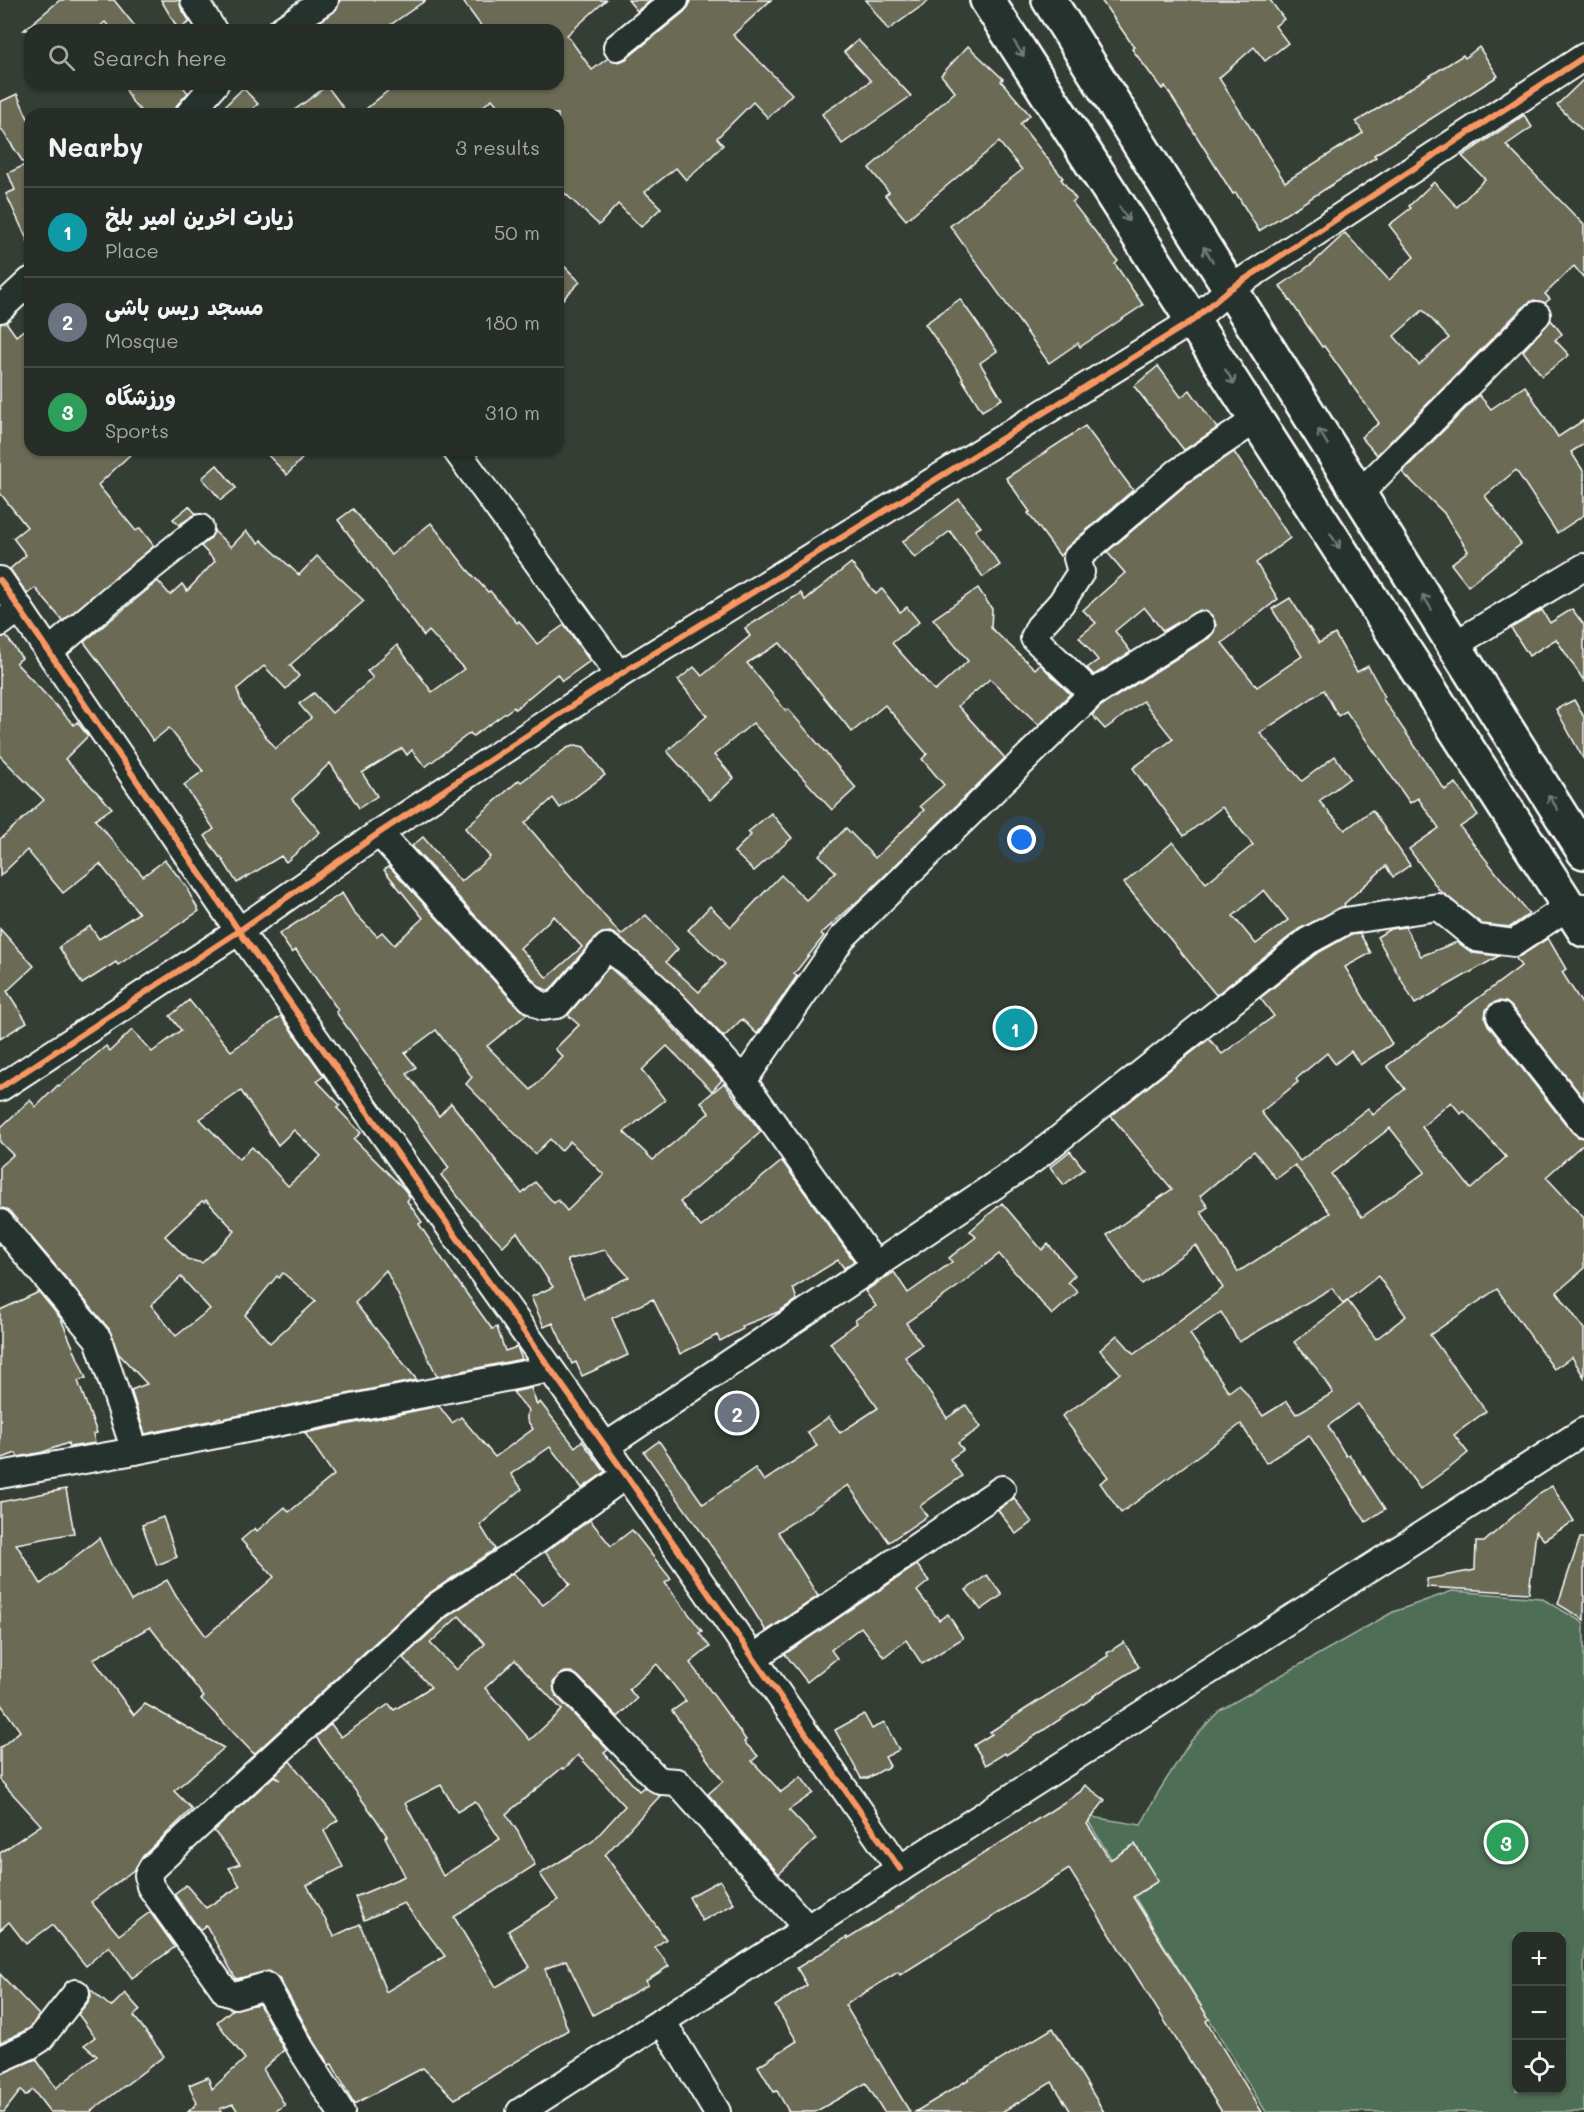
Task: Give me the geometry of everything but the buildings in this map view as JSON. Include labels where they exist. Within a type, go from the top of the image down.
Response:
[{"type":"highway","points":[[987,0],[1192,321],[1579,914]]},
{"type":"highway","points":[[1049,0],[1584,852]]},
{"type":"street","points":[[194,0],[209,24]]},
{"type":"street","points":[[290,24],[325,0]]},
{"type":"street","points":[[617,47],[675,0]]},
{"type":"street","points":[[0,1088],[239,931],[380,833],[619,675],[1192,321],[1230,289],[1584,57]]},
{"type":"street","points":[[194,108],[210,90]]},
{"type":"street","points":[[0,309],[24,287]]},
{"type":"street","points":[[1359,494],[1538,315]]},
{"type":"street","points":[[1092,694],[1034,638],[1039,627],[1061,603],[1081,572],[1077,558],[1178,472],[1257,419]]},
{"type":"street","points":[[460,456],[619,675]]},
{"type":"street","points":[[50,651],[200,528]]},
{"type":"street","points":[[1454,645],[1584,567]]},
{"type":"street","points":[[0,580],[10,616],[50,651],[239,931],[606,1446],[900,1869]]},
{"type":"street","points":[[743,1081],[843,937],[1092,694],[1201,625]]},
{"type":"street","points":[[380,833],[530,998],[543,1007],[557,1005],[607,947],[625,960],[678,1011],[743,1081],[876,1266]]},
{"type":"street","points":[[606,1446],[1031,1161],[1308,941],[1345,921],[1438,907],[1476,938],[1514,943],[1579,914]]},
{"type":"street","points":[[1500,1016],[1584,1123]]},
{"type":"street","points":[[0,1223],[98,1339],[135,1451]]},
{"type":"street","points":[[0,1475],[550,1370]]},
{"type":"street","points":[[520,2112],[1584,1431]]},
{"type":"street","points":[[341,2112],[301,2049],[266,1986],[234,1995],[226,1992],[150,1886],[148,1875],[152,1868],[438,1605],[535,1541],[626,1475]]},
{"type":"street","points":[[753,1658],[1002,1489]]},
{"type":"street","points":[[568,1687],[656,1778],[662,1781],[677,1782],[807,1928]]},
{"type":"street","points":[[0,2059],[40,2039],[76,1993]]},
{"type":"street","points":[[662,2021],[717,2112]]},
{"type":"green space","points":[[1452,1591],[1541,1598],[1584,1623],[1584,2112],[1266,2112],[1085,1816],[1141,1825],[1190,1742],[1220,1710],[1393,1612]]},
{"type":"cycle path","points":[[0,1088],[239,931],[379,833],[619,675],[1192,321],[1230,289],[1584,57]]},
{"type":"cycle path","points":[[0,580],[239,931],[626,1475],[900,1869]]},
{"type":"place","name":"زیارت اخرین امیر بلخ","points":[[1015,1028]]},
{"type":"place","name":"مسجد ریس باشی","points":[[737,1413]]},
{"type":"place","name":"ورزشگاه","points":[[1506,1842]]}]
